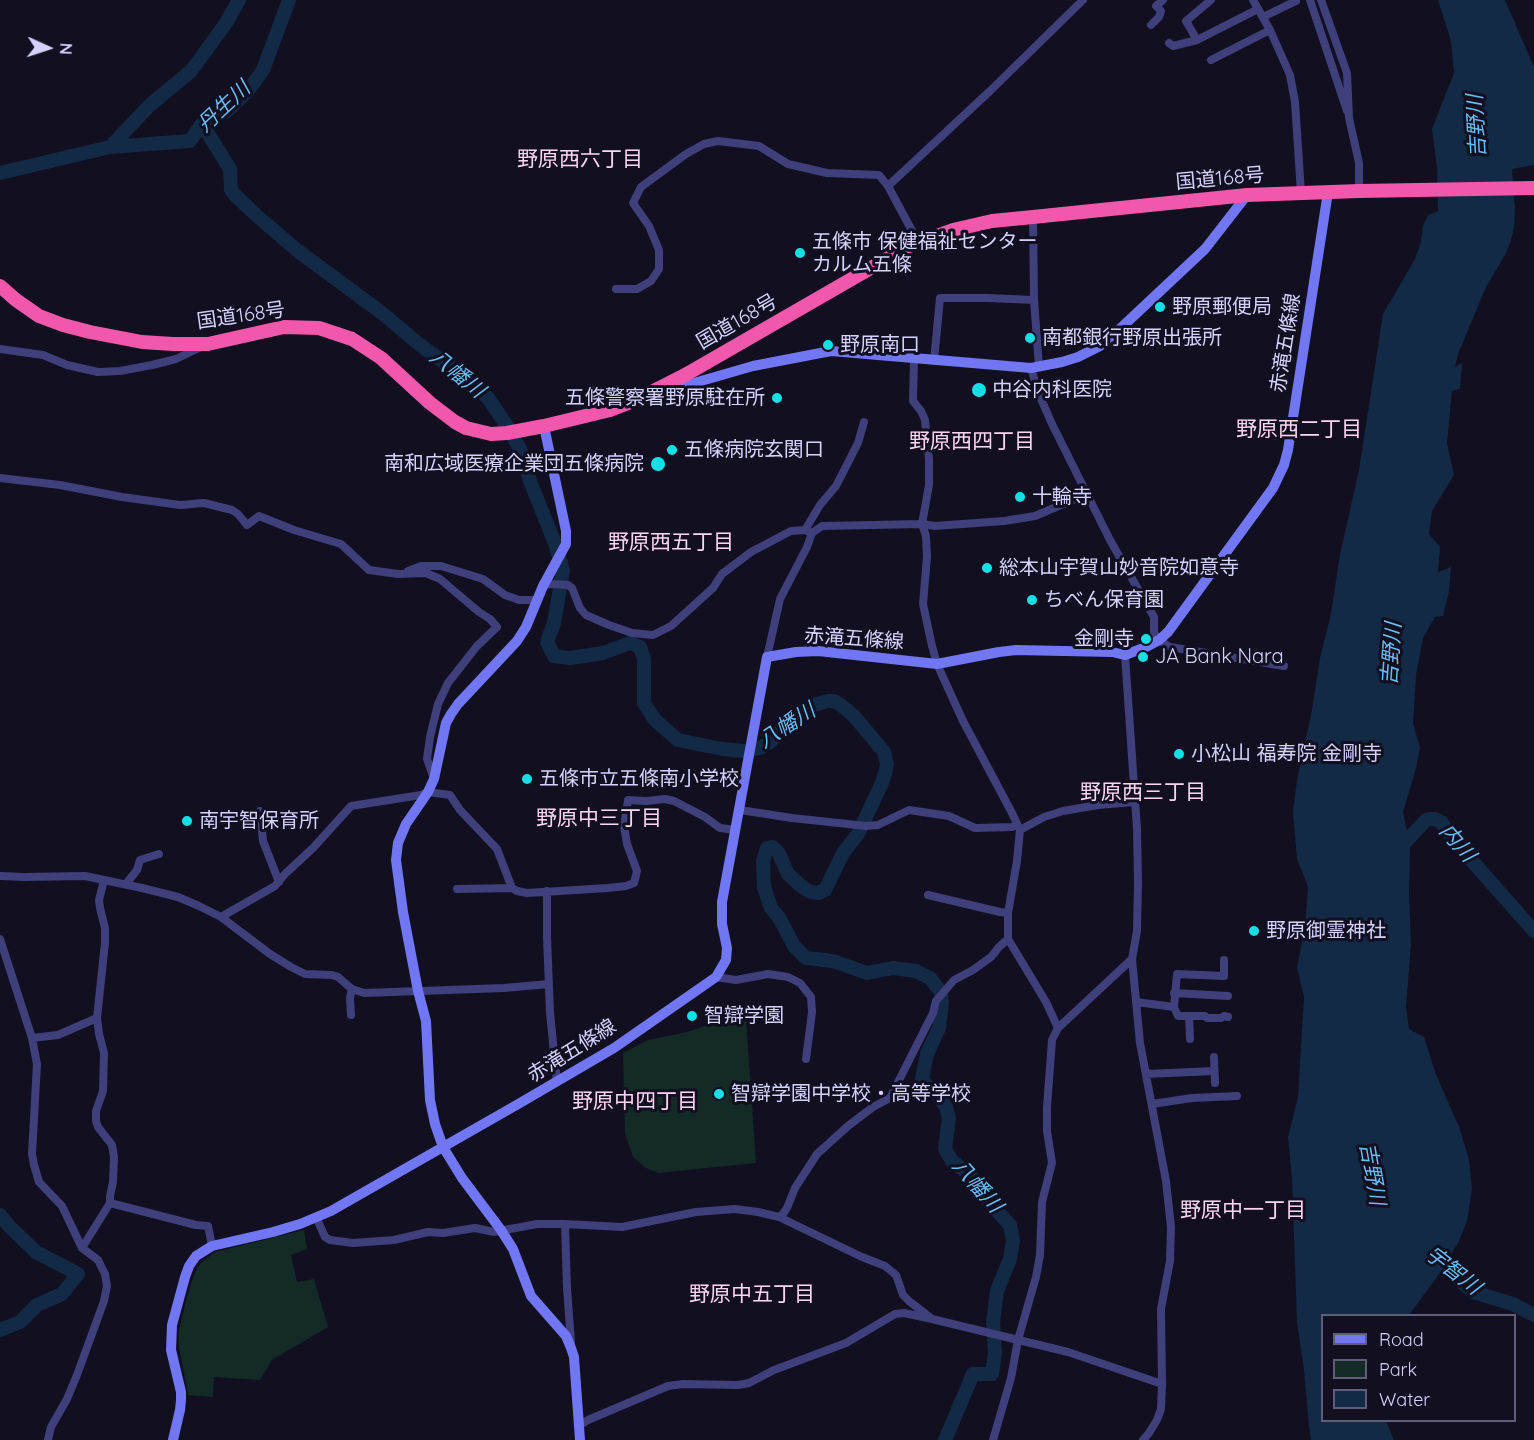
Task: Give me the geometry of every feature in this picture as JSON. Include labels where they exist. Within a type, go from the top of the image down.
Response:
[{"type":"highway","name":"国道168号","points":[[0,286],[39,316],[90,332],[142,342],[208,344],[284,327],[319,328],[352,339],[381,358],[430,404],[455,422],[466,428],[491,434],[544,426],[610,410],[636,400],[685,375],[877,263],[918,242],[953,230],[992,221],[1033,216],[1247,195],[1534,188]]},
{"type":"main road","name":"赤滝五條線","points":[[767,657],[818,651],[937,664],[1016,650],[1112,652],[1125,655],[1159,640],[1176,622],[1273,488],[1284,465],[1328,192]]},
{"type":"main road","points":[[636,400],[753,366],[831,351],[1035,368],[1078,357],[1100,346],[1153,299],[1205,249],[1247,195]]},
{"type":"main road","points":[[544,426],[567,544],[517,641],[458,704],[446,723],[434,779],[406,824],[398,843],[396,860],[403,912],[426,1021],[430,1100],[435,1124],[443,1147],[462,1178],[513,1249],[531,1296],[566,1336],[574,1357],[580,1440]]},
{"type":"main road","points":[[716,977],[726,960],[727,948],[721,913],[767,657]]},
{"type":"main road","name":"赤滝五條線","points":[[173,1440],[181,1400],[171,1350],[175,1311],[189,1266],[202,1250],[273,1232],[316,1218],[345,1204],[614,1048],[716,977]]},
{"type":"street","points":[[888,186],[990,92],[1083,0]]},
{"type":"street","points":[[1151,26],[1161,11],[1156,6],[1163,0]]},
{"type":"street","points":[[1197,40],[1186,21],[1211,0]]},
{"type":"street","points":[[1253,0],[1270,30],[1290,75],[1295,102],[1301,193]]},
{"type":"street","points":[[1263,17],[1296,0]]},
{"type":"street","points":[[1310,0],[1349,118],[1359,163],[1361,191]]},
{"type":"street","points":[[1321,0],[1347,73],[1349,118]]},
{"type":"street","points":[[1169,42],[1173,46],[1197,40],[1258,9]]},
{"type":"street","points":[[1211,60],[1270,30]]},
{"type":"street","points":[[616,289],[637,289],[651,281],[659,269],[659,250],[650,226],[633,203],[641,187],[686,154],[704,144],[718,141],[759,146],[788,164],[827,173],[879,175],[888,186],[918,242]]},
{"type":"street","points":[[1033,216],[1035,368],[1038,392],[1086,494],[1154,616],[1154,633],[1159,640],[1170,647],[1284,666]]},
{"type":"street","points":[[934,361],[940,298],[1034,300]]},
{"type":"street","points":[[0,349],[43,355],[67,365],[98,372],[153,365],[208,344]]},
{"type":"street","points":[[914,359],[913,401],[921,411],[924,420],[929,459],[929,485],[922,524],[926,536],[927,557],[923,604],[937,664],[963,721],[1018,827],[1017,861],[1008,913],[1008,939],[1046,1002],[1058,1028]]},
{"type":"street","points":[[767,657],[780,599],[807,547],[809,531],[820,505],[836,486],[858,442],[864,423]]},
{"type":"street","points":[[0,478],[60,485],[180,505],[204,503],[232,510],[247,525],[259,516],[294,530],[341,544],[369,570],[398,574],[426,573],[440,579],[497,627],[477,646],[448,683],[438,704],[427,759],[434,779]]},
{"type":"street","points":[[548,582],[572,588],[580,608],[586,615],[632,633],[653,635],[671,626],[714,588],[722,574],[751,552],[791,531],[809,531],[822,526],[922,524],[936,526],[1004,521],[1035,516],[1086,494]]},
{"type":"street","points":[[398,574],[421,566],[441,566],[483,579],[505,595],[519,600],[537,600]]},
{"type":"street","points":[[1125,655],[1137,829],[1137,931],[1132,959],[1140,1043],[1166,1181],[1171,1227],[1170,1261],[1161,1309],[1161,1409],[1157,1420],[1143,1440]]},
{"type":"street","points":[[221,917],[275,886],[351,806],[422,795],[428,792],[450,795],[460,810],[496,849],[512,888]]},
{"type":"street","points":[[457,889],[512,888],[527,893],[608,888],[634,883],[637,871],[627,844],[624,826],[628,800],[674,801],[705,817],[720,828],[736,830]]},
{"type":"street","points":[[740,810],[866,826],[878,825],[909,810],[948,816],[975,828],[1018,827],[1063,811],[1134,802]]},
{"type":"street","points":[[260,810],[264,841],[279,882]]},
{"type":"street","points":[[126,884],[137,870],[140,860],[159,854]]},
{"type":"street","points":[[0,876],[85,876],[178,897],[221,917],[291,967],[305,974],[338,977],[352,989],[364,993],[504,988],[549,984]]},
{"type":"street","points":[[82,1248],[110,1203],[114,1165],[112,1144],[96,1121],[96,1111],[103,1091],[104,1053],[97,1018],[105,943],[105,928],[99,900],[104,880]]},
{"type":"street","points":[[547,891],[549,984],[556,1082]]},
{"type":"street","points":[[928,895],[1008,913]]},
{"type":"street","points":[[0,939],[32,1038],[37,1064],[33,1165],[39,1182],[62,1206],[82,1248],[98,1260],[105,1274],[107,1286],[104,1301],[77,1375],[51,1427],[48,1440]]},
{"type":"street","points":[[778,1217],[787,1208],[795,1188],[817,1154],[873,1107],[891,1098],[939,997],[954,980],[991,957],[1008,939]]},
{"type":"street","points":[[993,1440],[1011,1378],[1018,1340],[1040,1255],[1042,1203],[1052,1163],[1047,1131],[1047,1107],[1052,1041],[1058,1028],[1132,959]]},
{"type":"street","points":[[1224,960],[1224,976],[1177,974],[1174,1007],[1178,1016],[1228,1017]]},
{"type":"street","points":[[716,977],[736,980],[768,974],[788,977],[800,983],[811,997],[812,1012],[806,1059]]},
{"type":"street","points":[[351,1015],[352,989]]},
{"type":"street","points":[[1174,993],[1228,996]]},
{"type":"street","points":[[1136,1002],[1174,1007]]},
{"type":"street","points":[[1189,1016],[1190,1039]]},
{"type":"street","points":[[32,1038],[58,1035],[97,1018]]},
{"type":"street","points":[[1214,1057],[1215,1083]]},
{"type":"street","points":[[1146,1074],[1214,1071]]},
{"type":"street","points":[[1152,1104],[1192,1098],[1238,1096]]},
{"type":"street","points":[[110,1203],[208,1226],[212,1246]]},
{"type":"street","points":[[316,1218],[325,1237],[336,1242],[353,1243],[394,1240],[428,1232],[443,1233],[475,1228],[494,1232],[537,1224],[622,1227],[696,1212],[735,1209],[778,1217],[885,1266],[896,1275],[903,1295],[932,1318]]},
{"type":"street","points":[[565,1224],[571,1348]]},
{"type":"street","points":[[579,1426],[668,1386],[749,1383],[846,1343],[896,1314],[904,1313],[1068,1352],[1162,1384]]},
{"type":"green space","points":[[735,1013],[746,1018],[756,1163],[658,1173],[646,1168],[633,1157],[625,1133],[623,1053],[648,1040],[687,1032]]},
{"type":"green space","points":[[304,1230],[307,1249],[291,1255],[297,1282],[314,1279],[328,1327],[272,1360],[260,1380],[214,1377],[213,1397],[188,1395],[179,1346],[179,1330],[197,1268],[215,1252]]},
{"type":"water","name":"吉野川","points":[[1438,0],[1505,0],[1534,67],[1534,165],[1512,169],[1515,209],[1511,240],[1486,287],[1458,354],[1455,367],[1462,363],[1460,389],[1452,391],[1447,443],[1454,475],[1432,511],[1429,534],[1440,547],[1438,572],[1451,567],[1449,591],[1443,616],[1435,617],[1423,638],[1416,675],[1413,724],[1420,747],[1403,812],[1410,846],[1411,943],[1406,1007],[1409,1029],[1424,1037],[1435,1072],[1459,1127],[1469,1160],[1472,1189],[1467,1221],[1458,1243],[1410,1314],[1321,1314],[1321,1422],[1386,1422],[1394,1440],[1311,1440],[1297,1322],[1292,1178],[1288,1137],[1298,1097],[1304,997],[1297,968],[1305,926],[1308,887],[1297,859],[1293,812],[1320,658],[1331,614],[1340,554],[1359,470],[1383,314],[1415,259],[1428,215],[1438,211],[1437,168],[1432,129],[1454,73],[1451,41]]},
{"type":"waterway","name":"丹生川","points":[[110,147],[150,105],[191,71],[226,23],[239,0]]},
{"type":"waterway","name":"丹生川","points":[[0,173],[110,147],[190,141],[202,124],[227,111],[247,92],[263,70],[289,0]]},
{"type":"waterway","name":"八幡川","points":[[202,124],[230,169],[231,190],[236,196],[298,251],[464,377],[488,398],[507,426],[521,451],[563,571],[554,623],[547,642],[554,656],[570,658],[603,653],[630,643],[640,647],[644,659],[644,703],[655,720],[678,740],[722,749],[745,751],[760,748],[770,742],[805,710],[817,704],[834,701],[854,716],[884,752],[887,764],[881,785],[858,834],[843,853],[825,890],[818,893],[810,892],[801,886],[788,874],[778,852],[772,847],[767,848],[763,861],[764,887],[771,908],[780,919],[794,946],[806,958],[833,961],[867,973],[893,968],[916,971],[930,978],[940,991],[942,1001],[939,1028],[927,1054],[922,1079],[946,1107],[949,1118],[945,1149],[952,1161],[971,1176],[989,1202],[1010,1225],[1013,1240],[1010,1259],[997,1291],[993,1323],[995,1353],[992,1374],[973,1374],[945,1440]]},
{"type":"waterway","name":"内川","points":[[1397,851],[1426,820],[1435,819],[1441,822],[1458,845],[1534,931]]},
{"type":"waterway","points":[[0,1215],[36,1252],[78,1274],[62,1294],[37,1305],[20,1322],[0,1330]]},
{"type":"waterway","name":"宇智川","points":[[1429,1255],[1473,1292],[1513,1304],[1534,1315]]},
{"type":"place","name":"五條市 保健福祉センター カルム五條","points":[[800,253]]},
{"type":"place","name":"野原郵便局","points":[[1160,307]]},
{"type":"place","name":"南都銀行野原出張所","points":[[1030,338]]},
{"type":"place","name":"野原南口","points":[[828,345]]},
{"type":"place","name":"中谷内科医院","points":[[979,390]]},
{"type":"place","name":"五條警察署野原駐在所","points":[[777,398]]},
{"type":"place","name":"五條病院玄関口","points":[[672,450]]},
{"type":"place","name":"南和広域医療企業団五條病院","points":[[658,464]]},
{"type":"place","name":"十輪寺","points":[[1020,497]]},
{"type":"place","name":"総本山宇賀山妙音院如意寺","points":[[987,568]]},
{"type":"place","name":"ちべん保育園","points":[[1032,600]]},
{"type":"place","name":"金剛寺","points":[[1146,639]]},
{"type":"place","name":"JA Bank Nara","points":[[1143,657]]},
{"type":"place","name":"小松山 福寿院 金剛寺","points":[[1179,754]]},
{"type":"place","name":"五條市立五條南小学校","points":[[527,779]]},
{"type":"place","name":"南宇智保育所","points":[[187,821]]},
{"type":"place","name":"野原御霊神社","points":[[1254,931]]},
{"type":"place","name":"智辯学園","points":[[692,1016]]},
{"type":"place","name":"智辯学園中学校・高等学校","points":[[719,1094]]},
{"type":"district","name":"野原西六丁目","points":[[580,160]]},
{"type":"district","name":"野原西二丁目","points":[[1299,430]]},
{"type":"district","name":"野原西四丁目","points":[[972,442]]},
{"type":"district","name":"野原西五丁目","points":[[671,543]]},
{"type":"district","name":"野原西三丁目","points":[[1143,793]]},
{"type":"district","name":"野原中三丁目","points":[[599,819]]},
{"type":"district","name":"野原中四丁目","points":[[635,1102]]},
{"type":"district","name":"野原中一丁目","points":[[1243,1211]]},
{"type":"district","name":"野原中五丁目","points":[[752,1295]]}]
